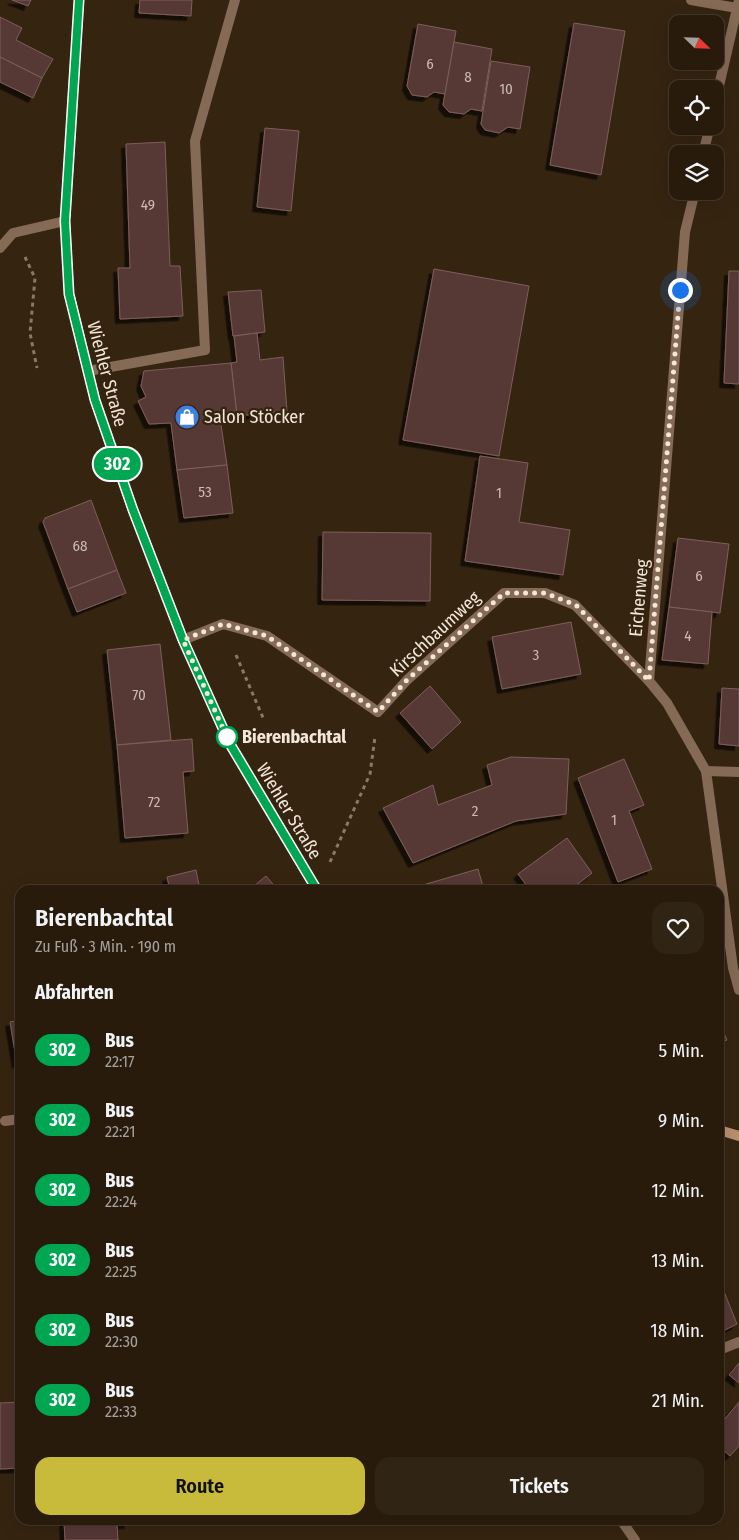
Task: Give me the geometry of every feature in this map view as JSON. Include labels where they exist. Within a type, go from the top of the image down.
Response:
[{"type":"main road","name":"Wiehler Straße","points":[[79,0],[65,221],[69,294],[95,400],[133,510],[183,640],[230,744],[314,885]]},
{"type":"main road","points":[[724,1132],[739,1136]]},
{"type":"street","points":[[88,371],[205,350],[196,141],[235,0]]},
{"type":"street","points":[[690,0],[738,4],[720,80]]},
{"type":"street","name":"Eichenweg","points":[[649,681],[685,232],[693,200]]},
{"type":"street","points":[[0,248],[13,233],[65,221]]},
{"type":"street","name":"Kirschbaumweg","points":[[378,712],[407,680],[504,593],[545,593],[576,605],[649,681]]},
{"type":"street","points":[[183,640],[223,624],[267,636],[378,712]]},
{"type":"street","points":[[649,681],[666,703],[706,772],[722,885]]},
{"type":"street","points":[[706,772],[739,772]]},
{"type":"street","points":[[724,903],[733,968],[739,990]]},
{"type":"street","points":[[5,1121],[15,1120]]},
{"type":"street","points":[[724,1348],[739,1342]]},
{"type":"street","points":[[625,1525],[635,1540]]},
{"type":"path","points":[[13,233],[36,278],[30,333],[36,368]]},
{"type":"path","points":[[223,624],[264,720]]},
{"type":"path","points":[[318,885],[338,850],[370,774],[378,712]]},
{"type":"building","points":[[12,0],[31,0],[28,6]]},
{"type":"building","points":[[140,0],[192,0],[191,16],[139,13]]},
{"type":"building","points":[[0,17],[22,28],[16,40],[53,59],[42,78],[0,57]]},
{"type":"building","points":[[574,23],[625,31],[601,175],[550,165]]},
{"type":"building","points":[[418,24],[456,31],[445,94],[434,92],[427,97],[412,95],[407,86]]},
{"type":"building","points":[[454,42],[492,49],[482,111],[471,109],[464,114],[449,112],[443,105]]},
{"type":"building","points":[[0,57],[42,78],[33,98],[0,82]]},
{"type":"building","points":[[491,61],[530,67],[520,129],[508,127],[499,133],[485,130],[481,124]]},
{"type":"building","points":[[265,128],[299,131],[291,211],[257,207]]},
{"type":"building","points":[[165,142],[170,266],[180,266],[183,316],[120,319],[118,268],[130,268],[126,144]]},
{"type":"building","points":[[434,269],[529,286],[499,456],[403,440]]},
{"type":"building","points":[[729,271],[739,271],[739,384],[724,383]]},
{"type":"building","points":[[261,290],[265,332],[233,336],[228,292]]},
{"type":"building","points":[[257,333],[260,360],[283,357],[287,411],[237,416],[231,363],[237,362],[234,336]]},
{"type":"building","name":"Salon Stöcker","points":[[231,363],[237,416],[220,418],[227,465],[177,470],[171,423],[149,424],[138,401],[146,397],[141,386],[144,371]]},
{"type":"building","points":[[480,456],[528,463],[519,522],[570,530],[563,575],[465,561]]},
{"type":"building","points":[[227,465],[233,513],[184,518],[177,470]]},
{"type":"building","points":[[91,500],[117,570],[68,589],[43,522],[45,518]]},
{"type":"building","points":[[323,532],[431,533],[430,601],[322,600]]},
{"type":"building","points":[[678,538],[729,544],[720,613],[669,607]]},
{"type":"building","points":[[117,570],[126,593],[77,612],[68,589]]},
{"type":"building","points":[[669,607],[712,612],[708,664],[662,660]]},
{"type":"building","points":[[571,622],[581,674],[502,689],[492,637]]},
{"type":"building","points":[[160,644],[171,740],[117,745],[107,650]]},
{"type":"building","points":[[430,686],[461,722],[432,749],[400,713]]},
{"type":"building","points":[[722,688],[739,689],[739,746],[719,744]]},
{"type":"building","points":[[192,739],[194,771],[183,772],[188,833],[125,838],[117,745]]},
{"type":"building","points":[[511,757],[569,759],[566,814],[516,821],[413,863],[383,808],[433,785],[438,805],[492,785],[487,765]]},
{"type":"building","points":[[624,759],[644,805],[629,811],[652,869],[618,882],[578,778]]},
{"type":"building","points":[[567,838],[592,873],[576,885],[526,885],[518,874]]},
{"type":"building","points":[[478,869],[483,885],[423,885]]},
{"type":"building","points":[[196,870],[199,885],[169,885],[167,877]]},
{"type":"building","points":[[266,876],[274,885],[255,885]]},
{"type":"building","points":[[15,1021],[15,1052],[10,1022]]},
{"type":"building","points":[[724,1292],[737,1324],[724,1330]]},
{"type":"building","points":[[739,1363],[739,1383],[729,1375]]},
{"type":"building","points":[[15,1402],[15,1468],[0,1469],[0,1403]]},
{"type":"building","points":[[739,1402],[739,1446],[730,1456],[724,1451],[724,1420]]},
{"type":"building","points":[[64,1525],[117,1525],[118,1540],[65,1540]]},
{"type":"bus line","name":"302","points":[[79,0],[65,221],[69,294],[95,400],[133,510],[183,640],[230,744],[314,885]]},
{"type":"place","name":"Salon Stöcker","points":[[187,417]]},
{"type":"place","name":"Bierenbachtal","points":[[227,737]]},
{"type":"route","points":[[227,737],[230,744],[183,640],[223,624],[267,636],[378,712],[407,680],[504,593],[545,593],[576,605],[649,681],[680,290]]}]
